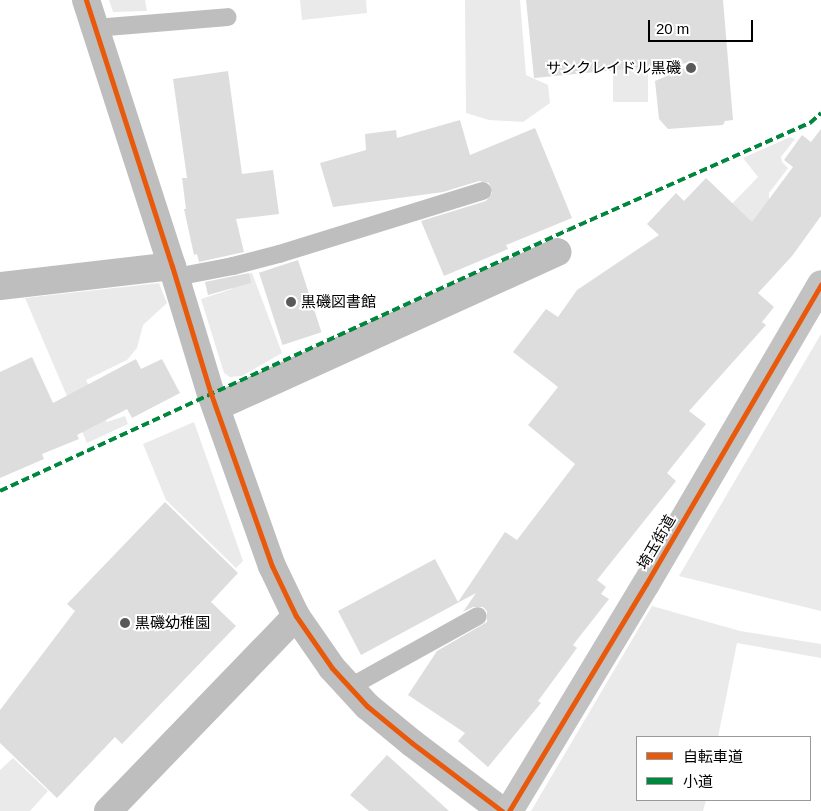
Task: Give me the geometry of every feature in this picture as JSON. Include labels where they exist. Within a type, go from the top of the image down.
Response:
[{"type":"street","points":[[86,0],[216,407],[272,566],[296,616],[332,668],[389,725],[502,811]]},
{"type":"street","points":[[216,407],[557,252]]},
{"type":"street","points":[[0,286],[174,271]]},
{"type":"street","name":"埼玉街道","points":[[509,811],[651,576],[821,284]]},
{"type":"street","points":[[108,811],[296,616]]},
{"type":"lane","points":[[95,28],[228,17]]},
{"type":"lane","points":[[174,271],[233,266],[279,254],[482,192]]},
{"type":"lane","points":[[350,687],[478,616]]},
{"type":"shaded area","points":[[109,0],[145,0],[147,11],[113,12]]},
{"type":"shaded area","points":[[300,0],[366,0],[367,13],[302,20]]},
{"type":"shaded area","points":[[465,0],[520,0],[526,75],[548,85],[550,103],[523,122],[489,120],[466,113]]},
{"type":"shaded area","points":[[613,0],[648,0],[648,102],[613,102]]},
{"type":"shaded area","points":[[790,137],[795,139],[781,157],[782,162],[788,168],[769,193],[769,198],[774,202],[749,227],[729,207],[758,177],[743,158]]},
{"type":"shaded area","points":[[252,273],[282,353],[242,376],[230,377],[224,373],[201,299],[232,289],[230,278]]},
{"type":"shaded area","points":[[159,283],[167,303],[143,325],[137,348],[127,360],[86,380],[107,422],[125,416],[128,424],[87,443],[25,298]]},
{"type":"shaded area","points":[[821,334],[821,611],[679,576]]},
{"type":"shaded area","points":[[194,422],[243,561],[236,568],[166,500],[143,444]]},
{"type":"shaded area","points":[[652,606],[740,631],[821,644],[821,658],[737,643],[718,736],[636,736],[636,801],[706,801],[703,811],[531,811]]},
{"type":"shaded area","points":[[13,758],[48,791],[30,811],[0,811],[0,770]]},
{"type":"building","points":[[526,0],[723,0],[733,120],[725,121],[723,125],[668,129],[659,119],[655,81],[699,62],[534,78]]},
{"type":"building","points":[[228,71],[242,174],[273,170],[279,214],[236,219],[244,252],[199,262],[197,254],[194,255],[184,209],[186,209],[182,178],[187,178],[173,79]]},
{"type":"building","points":[[460,120],[470,155],[535,128],[572,218],[506,245],[508,249],[444,276],[421,221],[486,201],[492,193],[489,183],[479,181],[443,192],[333,207],[320,163],[366,150],[365,134],[396,130],[397,138]]},
{"type":"building","points":[[821,129],[821,216],[792,256],[758,293],[774,307],[762,322],[766,325],[689,411],[706,424],[667,473],[676,481],[597,580],[606,587],[601,594],[609,599],[573,645],[577,648],[538,701],[541,703],[488,767],[458,741],[465,733],[408,695],[437,651],[487,622],[487,611],[483,607],[473,607],[463,612],[476,593],[361,655],[338,611],[435,559],[458,602],[505,532],[517,540],[575,464],[528,425],[558,387],[513,352],[546,309],[558,317],[577,290],[659,235],[647,224],[676,193],[684,201],[706,178],[752,222],[793,167],[784,160],[802,135],[811,142]]},
{"type":"building","points":[[298,260],[321,332],[282,345],[259,273]]},
{"type":"building","points":[[249,273],[251,283],[208,295],[205,282]]},
{"type":"building","points":[[32,357],[53,403],[136,359],[141,369],[162,359],[180,393],[132,418],[127,409],[77,435],[79,439],[42,454],[44,459],[0,478],[0,372]]},
{"type":"building","points":[[165,502],[238,573],[211,602],[236,626],[122,744],[115,737],[57,798],[0,743],[0,710],[75,611],[67,604]]},
{"type":"building","points":[[387,755],[449,811],[369,811],[350,795]]},
{"type":"marked path","points":[[0,491],[568,230],[810,123],[821,113]]},
{"type":"cycle path","points":[[86,0],[172,266],[211,394],[272,566],[296,616],[332,668],[367,706],[412,743],[502,811]]},
{"type":"cycle path","points":[[509,811],[646,584],[821,284]]},
{"type":"place","name":"サンクレイドル黒磯","points":[[691,68]]},
{"type":"place","name":"黒磯図書館","points":[[291,302]]},
{"type":"place","name":"黒磯幼稚園","points":[[125,623]]}]
